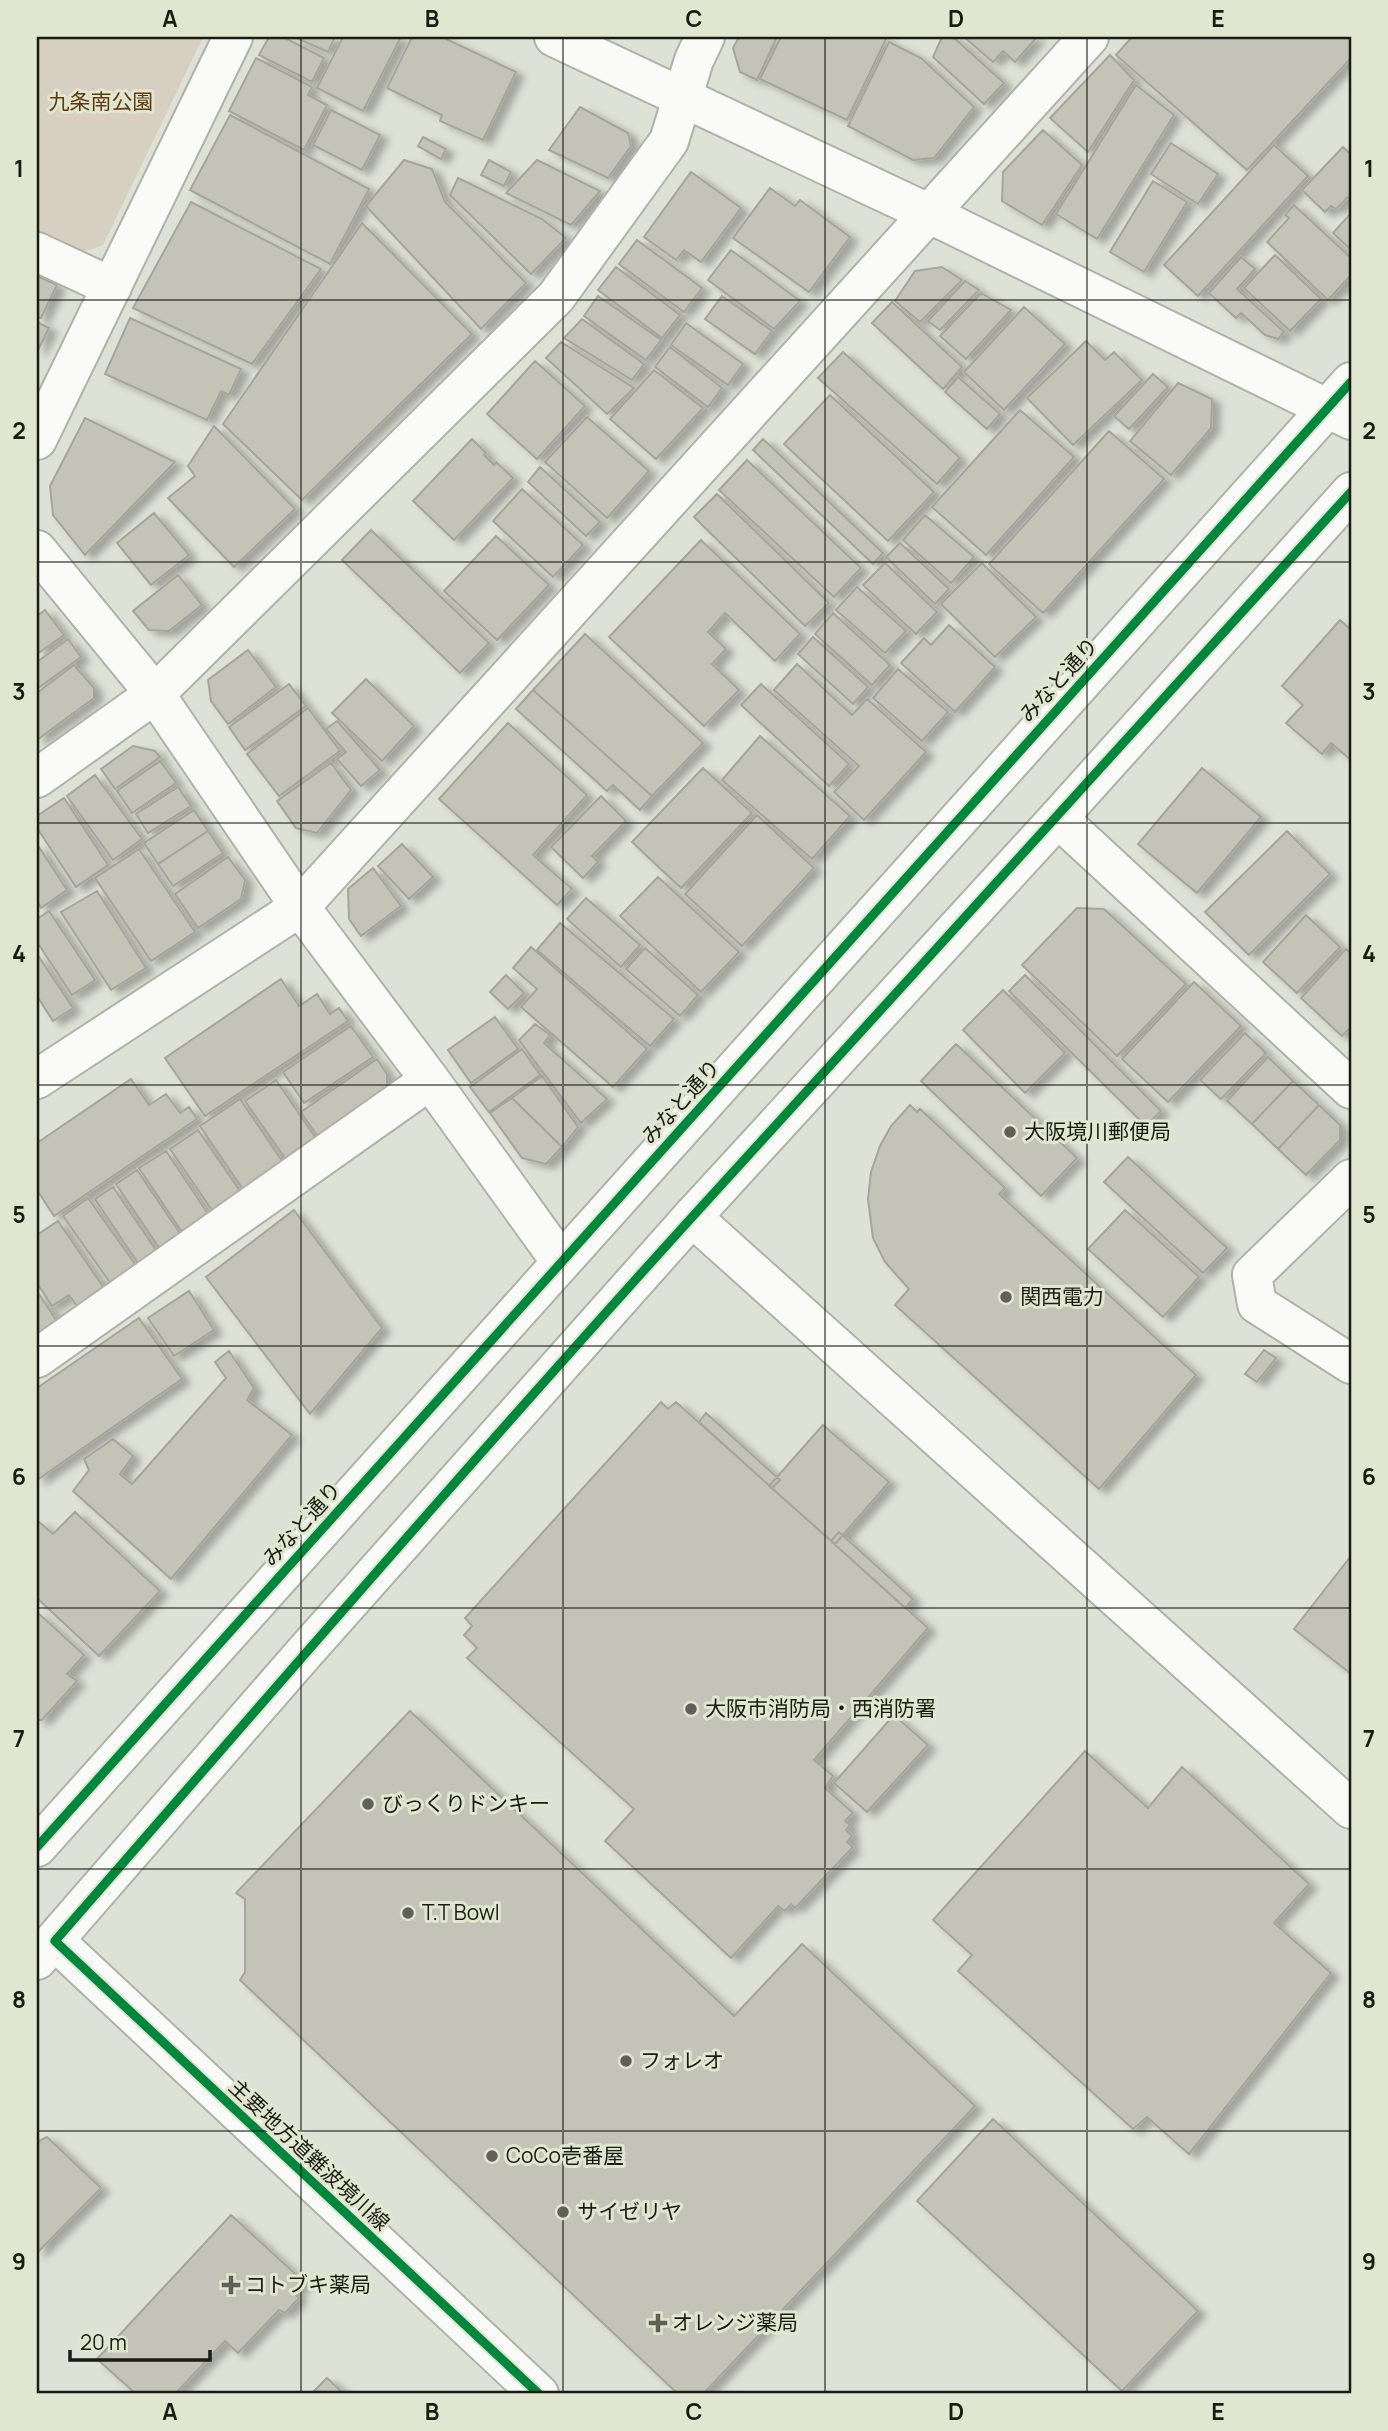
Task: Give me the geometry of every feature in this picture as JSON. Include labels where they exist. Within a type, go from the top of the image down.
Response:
[{"type":"main road","points":[[37,440],[233,37]]},
{"type":"main road","points":[[554,37],[928,213],[1343,403]]},
{"type":"main road","points":[[37,778],[155,694],[556,298],[669,141],[694,60],[705,37]]},
{"type":"main road","points":[[37,1079],[300,907],[1088,37]]},
{"type":"main road","points":[[37,252],[112,287]]},
{"type":"main road","name":"みなと通り","points":[[37,1847],[561,1262],[1343,403]]},
{"type":"main road","points":[[43,1942],[692,1217],[1058,818],[1351,492]]},
{"type":"main road","points":[[37,550],[155,694],[300,907],[430,1080],[561,1262]]},
{"type":"main road","points":[[1058,818],[1351,1089]]},
{"type":"main road","points":[[37,1358],[430,1080]]},
{"type":"main road","points":[[1351,1179],[1252,1275],[1257,1304],[1351,1364]]},
{"type":"main road","points":[[692,1217],[1351,1809]]},
{"type":"main road","name":"主要地方道難波境川線","points":[[43,1942],[539,2394]]},
{"type":"green space","name":"九条南公園","points":[[37,37],[203,37],[103,245],[77,254],[37,235]]},
{"type":"building","points":[[269,37],[283,37],[324,58],[312,82],[259,55]]},
{"type":"building","points":[[294,37],[335,37],[328,52]]},
{"type":"building","points":[[343,37],[401,37],[363,111],[317,88]]},
{"type":"building","points":[[412,37],[442,37],[516,72],[483,140],[440,121],[442,115],[387,88]]},
{"type":"building","points":[[739,37],[777,37],[757,80],[740,72],[733,48]]},
{"type":"building","points":[[781,37],[887,37],[847,120],[760,79]]},
{"type":"building","points":[[942,37],[953,37],[1004,83],[984,104],[933,57]]},
{"type":"building","points":[[964,37],[1037,37],[1015,62],[1003,51],[993,62]]},
{"type":"building","points":[[1132,37],[1351,37],[1351,58],[1247,170],[1116,55]]},
{"type":"building","points":[[889,42],[921,58],[974,107],[934,158],[913,160],[848,126]]},
{"type":"building","points":[[1110,55],[1134,80],[1088,152],[1050,118]]},
{"type":"building","points":[[256,58],[312,87],[308,95],[327,105],[304,150],[229,111]]},
{"type":"building","points":[[1136,85],[1174,115],[1097,239],[1056,214]]},
{"type":"building","points":[[580,107],[628,133],[631,146],[608,178],[549,150]]},
{"type":"building","points":[[331,110],[380,135],[362,170],[313,145]]},
{"type":"building","points":[[230,115],[369,189],[330,264],[190,190]]},
{"type":"building","points":[[1043,130],[1082,165],[1042,225],[1002,201],[1003,172]]},
{"type":"building","points":[[423,137],[446,149],[441,159],[418,146]]},
{"type":"building","points":[[1171,143],[1218,174],[1198,204],[1151,174]]},
{"type":"building","points":[[1274,145],[1308,176],[1198,296],[1164,265]]},
{"type":"building","points":[[1343,147],[1351,155],[1351,200],[1348,197],[1336,209],[1331,206],[1325,212],[1302,190]]},
{"type":"building","points":[[404,160],[432,169],[445,202],[526,283],[481,329],[366,206]]},
{"type":"building","points":[[489,160],[511,172],[504,186],[481,175]]},
{"type":"building","points":[[537,160],[600,191],[571,225],[506,193]]},
{"type":"building","points":[[691,172],[741,208],[701,262],[684,250],[676,260],[644,237]]},
{"type":"building","points":[[458,178],[542,219],[566,238],[531,274],[450,195]]},
{"type":"building","points":[[1153,181],[1187,202],[1144,272],[1110,252]]},
{"type":"building","points":[[770,188],[795,206],[800,200],[850,237],[809,292],[733,238]]},
{"type":"building","points":[[191,202],[321,269],[252,364],[133,308]]},
{"type":"building","points":[[1294,205],[1351,258],[1351,275],[1328,300],[1267,242],[1289,218],[1285,215]]},
{"type":"building","points":[[1351,213],[1351,250],[1333,233]]},
{"type":"building","points":[[362,223],[472,334],[302,500],[223,424]]},
{"type":"building","points":[[637,240],[702,288],[684,312],[619,264]]},
{"type":"building","points":[[731,250],[800,301],[774,329],[708,280]]},
{"type":"building","points":[[1275,255],[1321,299],[1290,331],[1244,288]]},
{"type":"building","points":[[1241,257],[1255,269],[1237,289],[1284,332],[1278,339],[1265,335],[1241,313],[1236,318],[1209,293]]},
{"type":"building","points":[[616,267],[680,315],[662,338],[598,290]]},
{"type":"building","points":[[942,267],[962,280],[920,322],[895,301],[915,271]]},
{"type":"building","points":[[37,276],[57,285],[41,318],[37,317]]},
{"type":"building","points":[[965,281],[979,290],[940,330],[928,321]]},
{"type":"building","points":[[981,293],[1011,310],[966,359],[940,336]]},
{"type":"building","points":[[598,296],[661,340],[646,360],[584,316]]},
{"type":"building","points":[[722,296],[772,331],[755,354],[705,319]]},
{"type":"building","points":[[892,302],[962,367],[943,389],[872,323]]},
{"type":"building","points":[[1024,307],[1065,344],[1004,410],[964,372]]},
{"type":"building","points":[[130,318],[241,369],[229,395],[221,391],[207,420],[105,374]]},
{"type":"building","points":[[582,319],[644,364],[632,380],[564,338]]},
{"type":"building","points":[[37,322],[49,328],[37,352]]},
{"type":"building","points":[[686,323],[743,364],[728,385],[671,345]]},
{"type":"building","points":[[1086,341],[1105,360],[1114,352],[1142,380],[1073,445],[1027,398]]},
{"type":"building","points":[[561,342],[634,388],[607,414],[546,358]]},
{"type":"building","points":[[670,347],[722,388],[708,407],[655,367]]},
{"type":"building","points":[[843,352],[960,458],[937,484],[818,378]]},
{"type":"building","points":[[535,361],[585,406],[537,459],[487,414]]},
{"type":"building","points":[[654,370],[703,408],[656,459],[610,419]]},
{"type":"building","points":[[1153,374],[1168,387],[1129,429],[1114,416]]},
{"type":"building","points":[[958,377],[1000,414],[987,429],[945,392]]},
{"type":"building","points":[[1178,383],[1212,399],[1211,428],[1171,475],[1130,441]]},
{"type":"building","points":[[830,395],[934,492],[888,541],[784,444]]},
{"type":"building","points":[[1020,410],[1074,457],[986,555],[932,507]]},
{"type":"building","points":[[587,417],[649,471],[607,518],[545,462]]},
{"type":"building","points":[[85,418],[175,462],[85,555],[53,515],[50,486]]},
{"type":"building","points":[[214,426],[295,509],[234,567],[168,498],[195,476],[188,466]]},
{"type":"building","points":[[1109,431],[1164,479],[1043,613],[989,564]]},
{"type":"building","points":[[472,439],[494,465],[496,462],[513,478],[454,540],[413,501]]},
{"type":"building","points":[[763,439],[883,553],[873,564],[753,450]]},
{"type":"building","points":[[747,460],[861,568],[834,597],[719,490]]},
{"type":"building","points":[[540,467],[600,522],[586,536],[528,482]]},
{"type":"building","points":[[522,489],[583,545],[553,577],[493,521]]},
{"type":"building","points":[[717,494],[829,603],[805,626],[694,517]]},
{"type":"building","points":[[154,513],[189,555],[151,585],[117,543]]},
{"type":"building","points":[[925,515],[974,557],[951,583],[903,540]]},
{"type":"building","points":[[371,530],[489,643],[460,673],[342,560]]},
{"type":"building","points":[[496,536],[549,585],[497,640],[444,591]]},
{"type":"building","points":[[701,540],[800,634],[775,661],[725,613],[708,632],[726,649],[712,664],[739,690],[704,726],[609,637]]},
{"type":"building","points":[[900,543],[949,589],[935,604],[886,557]]},
{"type":"building","points":[[885,563],[937,612],[916,634],[863,585]]},
{"type":"building","points":[[982,563],[1036,617],[995,657],[941,604]]},
{"type":"building","points":[[178,575],[202,605],[169,631],[149,630],[133,611]]},
{"type":"building","points":[[857,587],[906,631],[885,653],[836,610]]},
{"type":"building","points":[[45,610],[64,635],[37,654],[37,616]]},
{"type":"building","points":[[833,613],[890,665],[872,685],[815,634]]},
{"type":"building","points":[[1340,620],[1351,630],[1351,760],[1331,743],[1322,754],[1286,723],[1303,705],[1282,686]]},
{"type":"building","points":[[949,625],[995,667],[955,712],[901,663],[924,638],[931,645]]},
{"type":"building","points":[[585,634],[703,743],[652,796],[533,690]]},
{"type":"building","points":[[813,637],[868,687],[853,704],[798,654]]},
{"type":"building","points":[[68,639],[81,657],[37,689],[37,662]]},
{"type":"building","points":[[248,650],[276,687],[228,724],[211,701],[208,680]]},
{"type":"building","points":[[797,664],[852,715],[867,699],[926,752],[864,820],[834,792],[859,766],[774,690]]},
{"type":"building","points":[[74,665],[94,688],[94,698],[37,740],[37,693]]},
{"type":"building","points":[[898,669],[948,712],[922,741],[873,698]]},
{"type":"building","points":[[366,679],[414,726],[382,761],[332,713]]},
{"type":"building","points":[[289,684],[306,706],[245,750],[229,727]]},
{"type":"building","points":[[761,684],[849,764],[829,786],[741,705]]},
{"type":"building","points":[[533,690],[652,796],[640,810],[613,785],[607,791],[516,709]]},
{"type":"building","points":[[308,708],[340,751],[279,796],[247,754]]},
{"type":"building","points":[[337,721],[380,770],[361,786],[337,759],[346,752],[326,729]]},
{"type":"building","points":[[508,723],[587,795],[533,855],[572,889],[557,905],[439,799]]},
{"type":"building","points":[[760,736],[850,816],[812,859],[722,780]]},
{"type":"building","points":[[133,746],[155,751],[160,757],[115,789],[101,769]]},
{"type":"building","points":[[160,761],[176,783],[132,813],[117,791]]},
{"type":"building","points":[[331,763],[351,790],[317,833],[296,828],[277,801]]},
{"type":"building","points":[[703,768],[752,813],[681,888],[632,842]]},
{"type":"building","points":[[1202,768],[1261,817],[1197,893],[1138,844]]},
{"type":"building","points":[[95,775],[142,839],[113,860],[67,796]]},
{"type":"building","points":[[178,787],[191,806],[148,833],[136,814]]},
{"type":"building","points":[[601,796],[626,821],[592,856],[598,862],[583,878],[551,847]]},
{"type":"building","points":[[64,798],[108,865],[76,887],[37,828],[37,816]]},
{"type":"building","points":[[194,810],[208,831],[158,864],[144,843]]},
{"type":"building","points":[[757,815],[814,868],[742,946],[685,894]]},
{"type":"building","points":[[208,831],[223,853],[173,886],[158,864]]},
{"type":"building","points":[[1287,831],[1330,874],[1249,955],[1205,912]]},
{"type":"building","points":[[37,844],[67,890],[41,908],[37,901]]},
{"type":"building","points":[[402,844],[433,877],[409,899],[378,866]]},
{"type":"building","points":[[139,849],[195,932],[151,961],[95,878]]},
{"type":"building","points":[[228,857],[245,880],[241,899],[198,928],[175,894]]},
{"type":"building","points":[[373,868],[401,906],[361,936],[349,919],[348,889]]},
{"type":"building","points":[[658,877],[739,952],[701,992],[620,916]]},
{"type":"building","points":[[97,891],[146,968],[111,990],[61,912]]},
{"type":"building","points":[[586,898],[640,945],[621,967],[567,919]]},
{"type":"building","points":[[1077,908],[1104,909],[1186,984],[1117,1056],[1022,965]]},
{"type":"building","points":[[49,911],[95,980],[72,995],[37,942],[37,919]]},
{"type":"building","points":[[1306,915],[1340,947],[1297,993],[1263,962]]},
{"type":"building","points":[[560,923],[674,1019],[650,1046],[537,950]]},
{"type":"building","points":[[531,947],[647,1049],[613,1087],[521,1007],[537,989],[513,968]]},
{"type":"building","points":[[645,948],[698,995],[680,1016],[626,969]]},
{"type":"building","points":[[1346,949],[1351,953],[1351,1027],[1342,1036],[1301,998]]},
{"type":"building","points":[[37,954],[73,1008],[53,1021],[37,996]]},
{"type":"building","points":[[506,975],[524,993],[508,1009],[490,992]]},
{"type":"building","points":[[1025,975],[1161,1111],[1146,1126],[1009,991]]},
{"type":"building","points":[[281,979],[299,1006],[317,994],[330,1014],[339,1008],[348,1021],[205,1116],[165,1058]]},
{"type":"building","points":[[1194,982],[1241,1026],[1168,1102],[1122,1059]]},
{"type":"building","points":[[1003,990],[1065,1053],[1025,1093],[963,1030]]},
{"type":"building","points":[[495,1017],[518,1049],[471,1083],[448,1050]]},
{"type":"building","points":[[535,1024],[550,1035],[544,1043],[607,1099],[581,1123],[519,1040]]},
{"type":"building","points":[[351,1026],[373,1057],[304,1103],[283,1072]]},
{"type":"building","points":[[1245,1033],[1266,1053],[1221,1099],[1200,1080]]},
{"type":"building","points":[[956,1044],[1077,1158],[1041,1196],[921,1081]]},
{"type":"building","points":[[522,1049],[540,1075],[489,1112],[470,1087]]},
{"type":"building","points":[[1268,1057],[1293,1081],[1252,1124],[1227,1101]]},
{"type":"building","points":[[377,1059],[387,1074],[387,1090],[318,1137],[301,1112]]},
{"type":"building","points":[[542,1076],[578,1127],[562,1147],[512,1098]]},
{"type":"building","points":[[131,1079],[149,1105],[166,1094],[180,1113],[189,1107],[197,1119],[54,1216],[37,1190],[37,1143]]},
{"type":"building","points":[[276,1080],[315,1137],[285,1158],[245,1101]]},
{"type":"building","points":[[1293,1081],[1319,1105],[1278,1149],[1252,1124]]},
{"type":"building","points":[[512,1098],[562,1147],[546,1164],[522,1158],[490,1113]]},
{"type":"building","points":[[240,1099],[284,1164],[244,1191],[200,1126]]},
{"type":"building","name":"関西電力","points":[[910,1105],[917,1112],[920,1109],[1005,1188],[999,1194],[1196,1375],[1099,1489],[895,1305],[909,1289],[885,1262],[873,1238],[868,1199],[871,1172],[880,1146],[891,1126]]},
{"type":"building","points":[[1319,1105],[1340,1125],[1340,1140],[1306,1175],[1278,1149]]},
{"type":"building","points":[[198,1130],[242,1194],[214,1213],[170,1149]]},
{"type":"building","points":[[166,1151],[210,1217],[184,1235],[139,1168]]},
{"type":"building","points":[[1128,1157],[1227,1248],[1203,1273],[1104,1182]]},
{"type":"building","points":[[137,1170],[183,1238],[162,1252],[116,1184]]},
{"type":"building","points":[[113,1187],[158,1253],[140,1266],[95,1199]]},
{"type":"building","points":[[88,1198],[137,1267],[111,1284],[63,1216]]},
{"type":"building","points":[[294,1210],[382,1328],[310,1414],[206,1277]]},
{"type":"building","points":[[1125,1210],[1199,1277],[1163,1317],[1088,1249]]},
{"type":"building","points":[[58,1221],[106,1291],[79,1309],[69,1295],[52,1306],[37,1283],[37,1235]]},
{"type":"building","points":[[37,1291],[58,1323],[37,1336]]},
{"type":"building","points":[[189,1291],[214,1330],[174,1356],[148,1318]]},
{"type":"building","points":[[139,1318],[182,1379],[37,1480],[37,1388]]},
{"type":"building","points":[[1264,1350],[1276,1358],[1257,1382],[1245,1374]]},
{"type":"building","points":[[229,1351],[254,1388],[247,1400],[292,1435],[171,1579],[73,1491],[89,1470],[84,1459],[113,1439],[133,1456],[120,1474],[132,1484],[226,1378],[215,1362]]},
{"type":"building","name":"大阪市消防局・西消防署","points":[[661,1402],[668,1409],[676,1402],[928,1628],[814,1760],[833,1776],[825,1788],[853,1813],[845,1821],[850,1825],[846,1830],[852,1836],[847,1842],[853,1847],[795,1908],[791,1904],[785,1911],[778,1906],[731,1958],[605,1841],[634,1809],[467,1658],[477,1648],[464,1635],[472,1626],[465,1618]]},
{"type":"building","points":[[706,1413],[780,1480],[772,1488],[699,1422]]},
{"type":"building","points":[[823,1425],[889,1482],[835,1544],[769,1486]]},
{"type":"building","points":[[75,1512],[160,1591],[99,1656],[37,1598],[37,1523],[38,1521],[53,1534]]},
{"type":"building","points":[[839,1532],[913,1599],[905,1608],[831,1541]]},
{"type":"building","points":[[1351,1556],[1351,1674],[1294,1629]]},
{"type":"building","points":[[37,1612],[84,1655],[67,1674],[77,1681],[42,1720],[37,1720]]},
{"type":"building","name":"フォレオ","points":[[410,1711],[734,2016],[802,1944],[975,2106],[703,2394],[678,2394],[240,1980],[245,1972],[245,1899],[236,1893]]},
{"type":"building","points":[[894,1715],[928,1745],[867,1812],[834,1783]]},
{"type":"building","points":[[1085,1751],[1148,1808],[1182,1767],[1309,1884],[1274,1923],[1331,1973],[1189,2154],[1147,2117],[1133,2129],[958,1971],[972,1955],[933,1920]]},
{"type":"building","points":[[993,2119],[1198,2311],[1122,2391],[917,2201]]},
{"type":"building","points":[[47,2137],[101,2188],[37,2253],[37,2142]]},
{"type":"building","points":[[231,2215],[304,2282],[294,2293],[299,2298],[285,2313],[279,2310],[238,2353],[225,2341],[175,2394],[136,2394],[97,2359]]},
{"type":"building","points":[[327,2378],[344,2394],[311,2394]]},
{"type":"cycle path","points":[[37,1847],[1351,382]]},
{"type":"cycle path","points":[[539,2394],[55,1941],[613,1305],[1351,492]]},
{"type":"place","name":"大阪境川郵便局","points":[[1010,1132]]},
{"type":"place","name":"関西電力","points":[[1006,1297]]},
{"type":"place","name":"大阪市消防局・西消防署","points":[[691,1709]]},
{"type":"place","name":"びっくりドンキー","points":[[368,1804]]},
{"type":"place","name":"T.T Bowl","points":[[408,1913]]},
{"type":"place","name":"フォレオ","points":[[626,2061]]},
{"type":"place","name":"CoCo壱番屋","points":[[492,2156]]},
{"type":"place","name":"サイゼリヤ","points":[[563,2212]]},
{"type":"place","name":"コトブキ薬局","points":[[231,2285]]},
{"type":"place","name":"オレンジ薬局","points":[[658,2323]]}]
